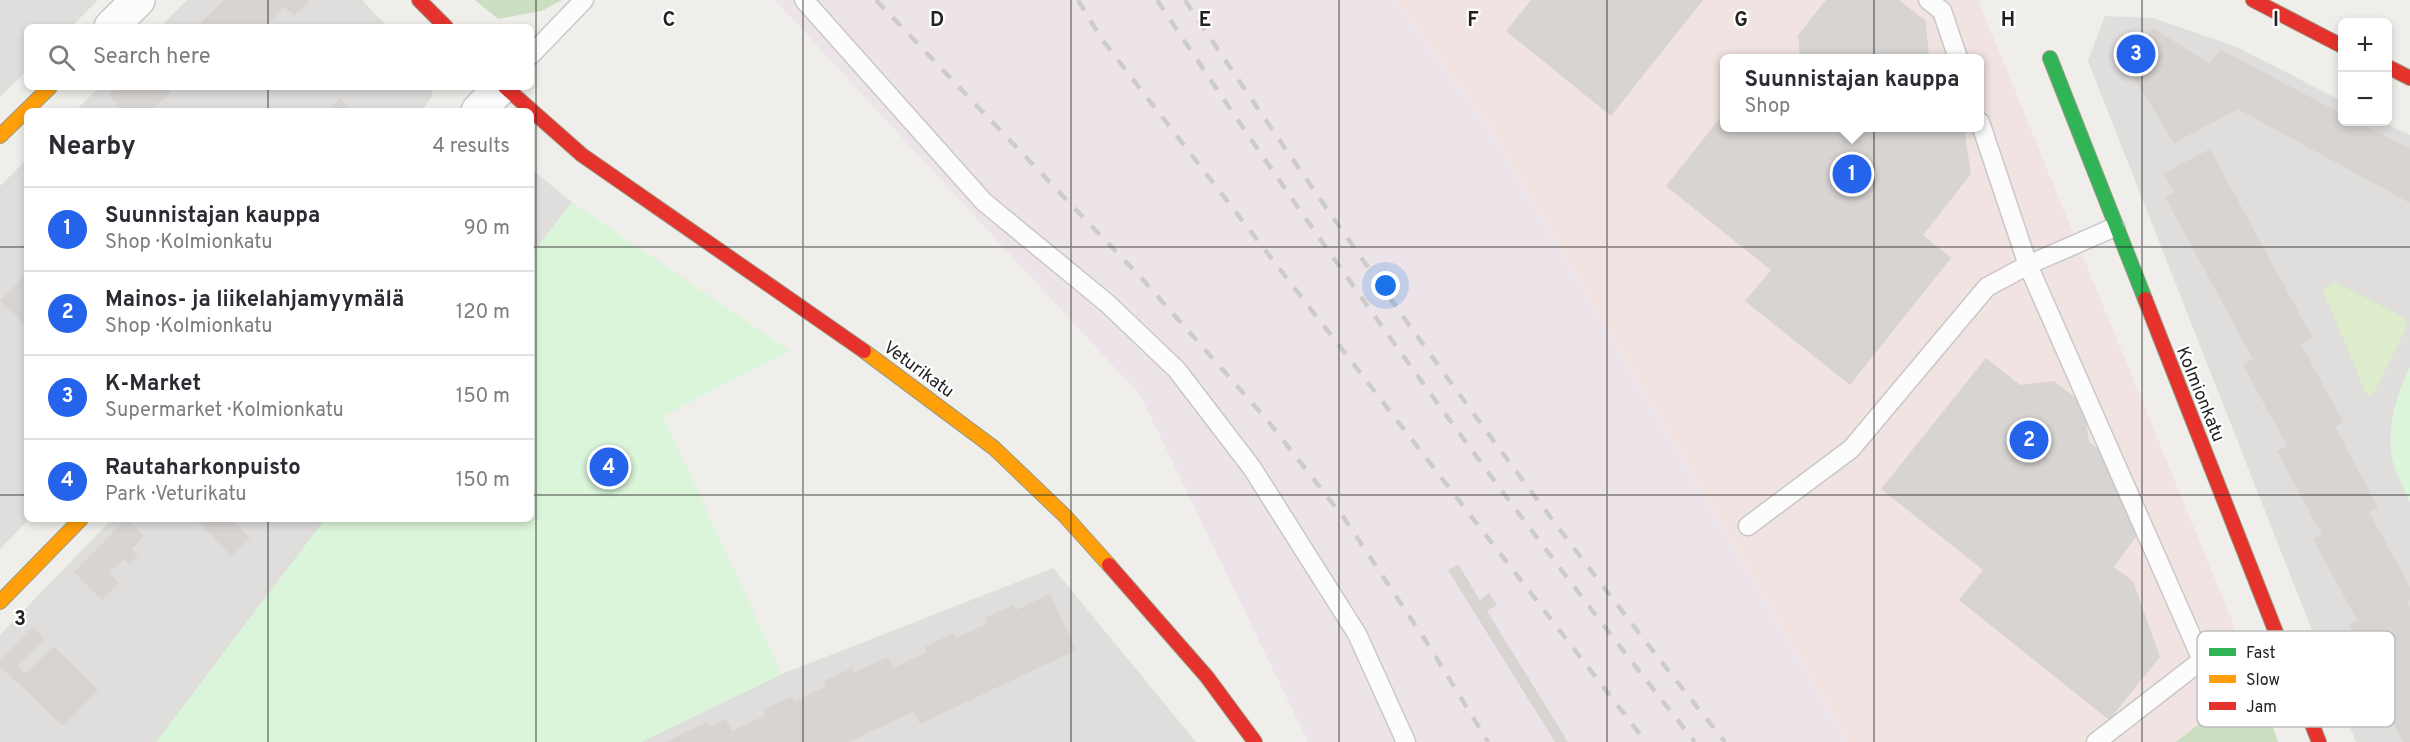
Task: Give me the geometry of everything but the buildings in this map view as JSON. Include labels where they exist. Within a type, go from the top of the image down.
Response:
[{"type":"street","points":[[114,24],[138,0]]},
{"type":"street","points":[[419,0],[443,24]]},
{"type":"street","points":[[2253,0],[2338,43]]},
{"type":"street","name":"Kolmionkatu","points":[[2050,58],[2275,631]]},
{"type":"street","points":[[2392,70],[2410,78]]},
{"type":"street","points":[[29,108],[47,90]]},
{"type":"street","points":[[481,108],[500,90]]},
{"type":"street","name":"Veturikatu","points":[[506,90],[527,108]]},
{"type":"street","points":[[0,136],[24,112]]},
{"type":"street","name":"Veturikatu","points":[[534,114],[582,155],[902,377],[994,448],[1065,516],[1207,677],[1256,742]]},
{"type":"street","points":[[0,602],[78,522]]},
{"type":"street","name":"Kolmionkatu","points":[[2313,727],[2319,742]]},
{"type":"lane","points":[[534,52],[584,0]]},
{"type":"lane","points":[[804,0],[984,202],[1108,304],[1177,370],[1252,468],[1357,634],[1406,742]]},
{"type":"lane","points":[[1928,0],[1942,11],[1957,54]]},
{"type":"lane","points":[[1983,132],[2028,265],[2197,649]]},
{"type":"lane","points":[[1748,526],[1851,449],[1987,287],[2028,265],[2115,227]]},
{"type":"lane","points":[[2096,742],[2197,664]]},
{"type":"shaded area","points":[[0,0],[98,0],[74,24],[24,24],[24,74],[0,97]]},
{"type":"shaded area","points":[[187,0],[362,0],[385,24],[163,24]]},
{"type":"shaded area","points":[[775,0],[1395,0],[1489,127],[1848,742],[1308,742],[1140,395]]},
{"type":"shaded area","points":[[1395,0],[1978,0],[2236,631],[2197,631],[2197,725],[2176,742],[1848,742],[1489,127]]},
{"type":"shaded area","points":[[2105,16],[2153,18],[2237,47],[2338,99],[2338,126],[2391,126],[2410,135],[2410,742],[2356,742],[2350,727],[2395,727],[2395,631],[2312,631],[2088,61]]},
{"type":"shaded area","points":[[96,90],[431,90],[432,96],[423,108],[78,108]]},
{"type":"shaded area","points":[[24,162],[24,522],[26,522],[0,549],[0,186]]},
{"type":"shaded area","points":[[534,171],[572,202],[534,251]]},
{"type":"shaded area","points":[[109,522],[326,522],[157,742],[0,742],[0,635]]},
{"type":"shaded area","points":[[1053,568],[1196,742],[641,742],[782,674]]},
{"type":"green space","points":[[475,0],[562,0],[541,11],[498,19]]},
{"type":"green space","points":[[572,202],[790,351],[663,416],[782,674],[641,742],[156,742],[323,522],[534,522],[534,251]]},
{"type":"green space","points":[[2335,282],[2405,318],[2407,327],[2373,395],[2369,396],[2365,391],[2323,291]]},
{"type":"green space","points":[[2410,367],[2410,502],[2393,464],[2391,435],[2397,400]]},
{"type":"green space","points":[[2197,725],[2273,727],[2278,742],[2176,742]]},
{"type":"railway","points":[[876,0],[1145,282],[1268,421],[1344,518],[1431,649],[1488,742]]},
{"type":"railway","points":[[1078,0],[1101,38],[1646,742]]},
{"type":"railway","points":[[1157,0],[1418,377],[1624,652],[1695,742]]},
{"type":"railway","points":[[1185,0],[1314,190],[1447,377],[1584,561],[1725,742]]},
{"type":"traffic: fast","points":[[2050,58],[2145,299]]},
{"type":"traffic: slow","points":[[29,108],[47,90]]},
{"type":"traffic: slow","points":[[0,136],[24,112]]},
{"type":"traffic: slow","points":[[864,351],[994,448],[1065,516],[1109,565]]},
{"type":"traffic: slow","points":[[0,602],[78,522]]},
{"type":"traffic: jam","points":[[419,0],[443,24]]},
{"type":"traffic: jam","points":[[2253,0],[2338,44]]},
{"type":"traffic: jam","points":[[2392,69],[2410,78]]},
{"type":"traffic: jam","points":[[508,90],[529,108]]},
{"type":"traffic: jam","points":[[534,113],[582,155],[864,351]]},
{"type":"traffic: jam","points":[[2145,299],[2275,631]]},
{"type":"traffic: jam","points":[[1109,565],[1207,677],[1255,742]]},
{"type":"traffic: jam","points":[[2313,727],[2319,742]]},
{"type":"place","name":"K-Market","points":[[2136,54]]},
{"type":"place","name":"Suunnistajan kauppa","points":[[1852,174]]},
{"type":"place","name":"Mainos- ja liikelahjamyymälä","points":[[2029,440]]},
{"type":"place","name":"Rautaharkonpuisto","points":[[609,467]]}]
